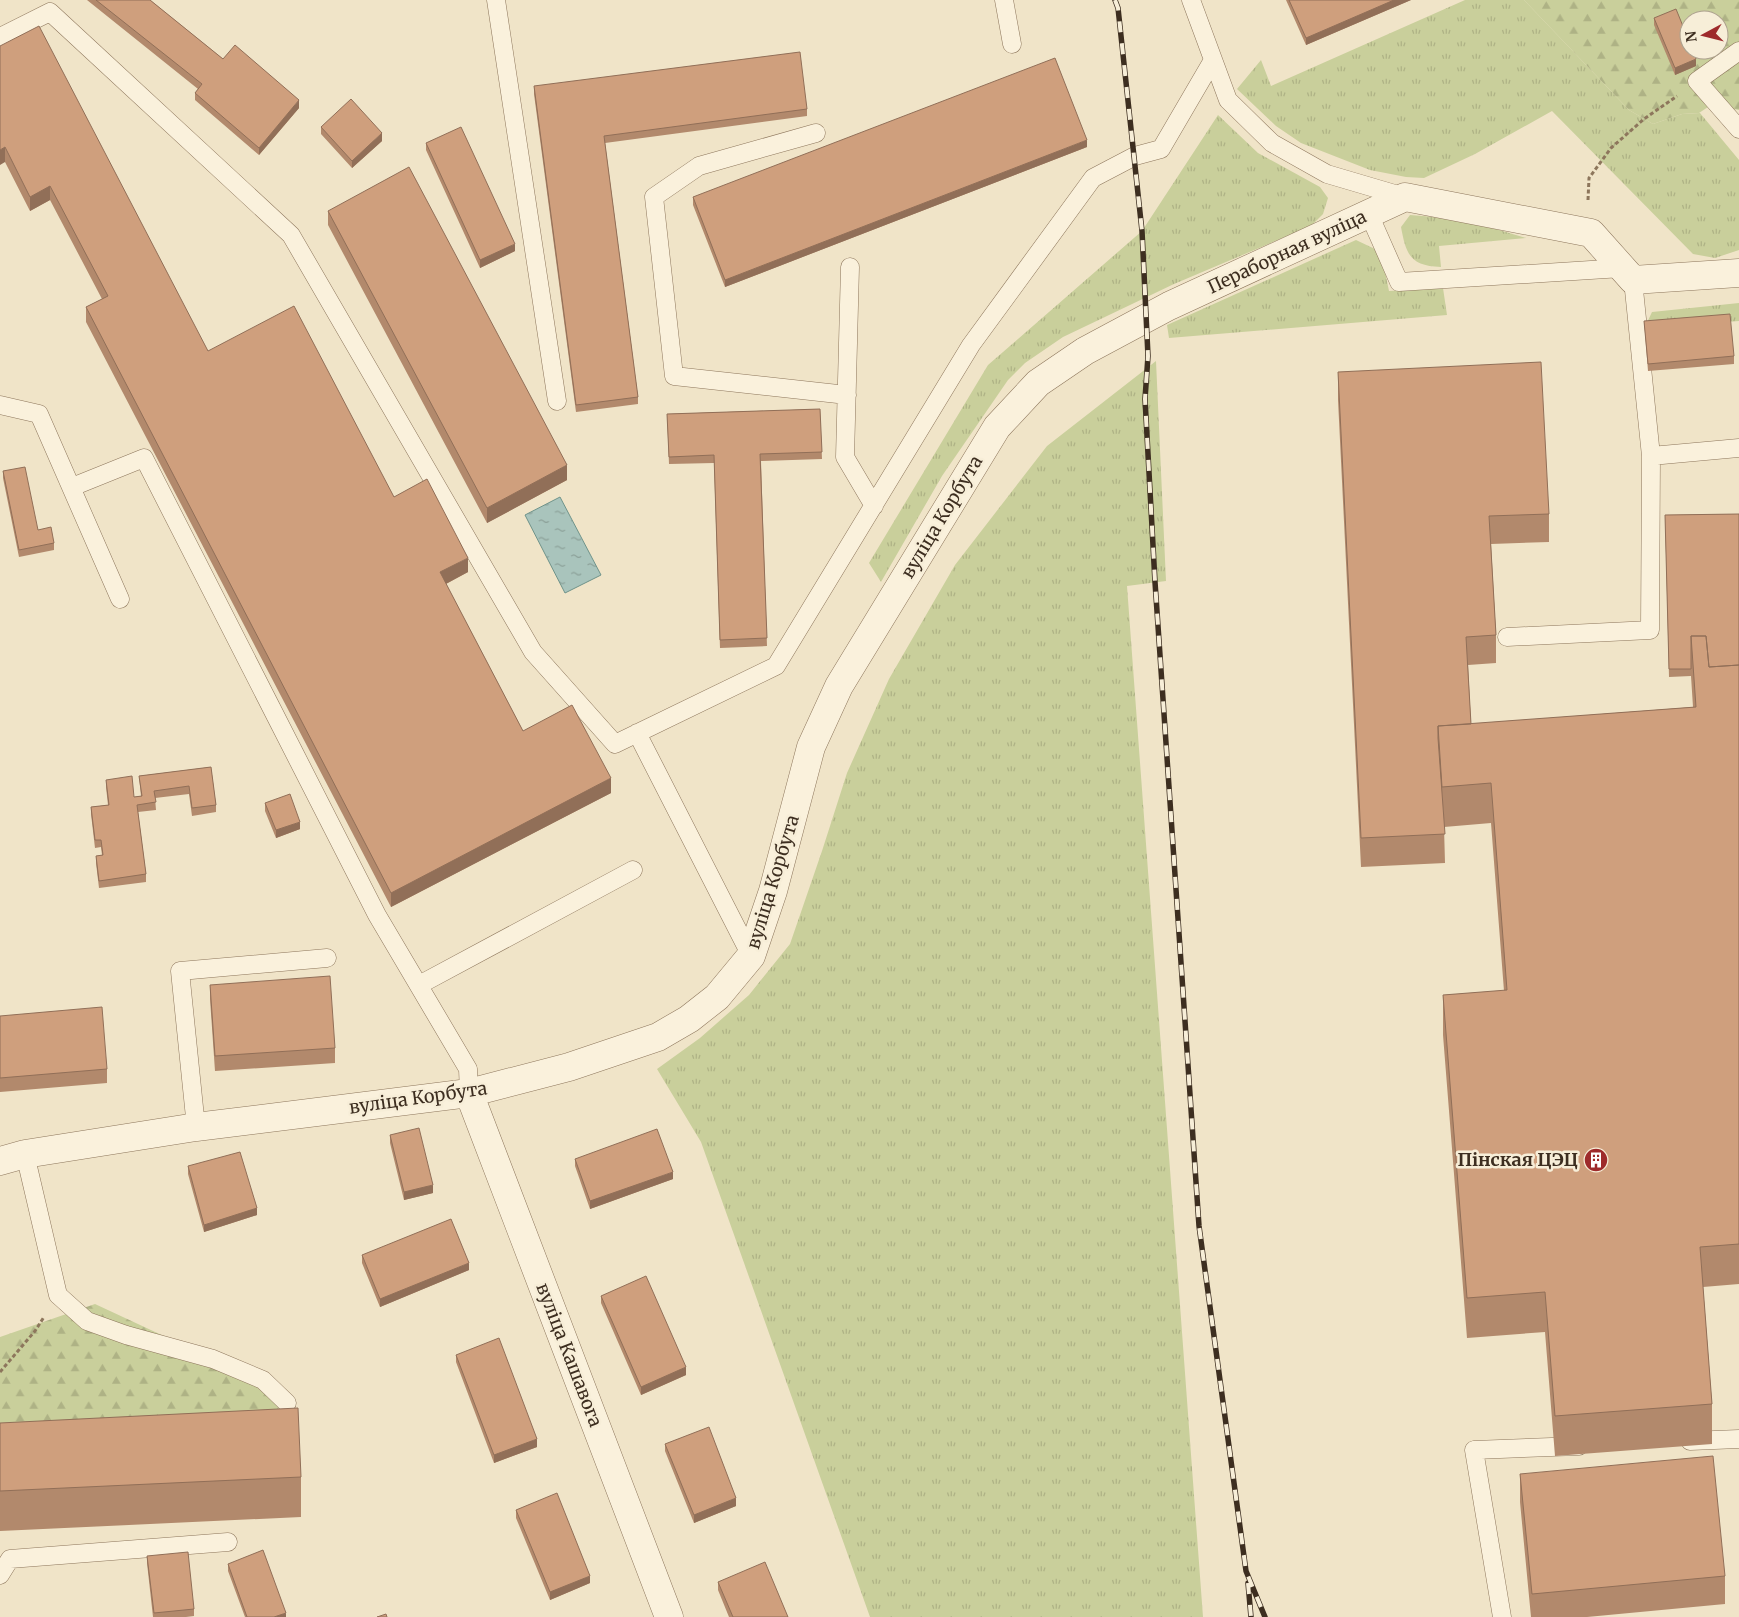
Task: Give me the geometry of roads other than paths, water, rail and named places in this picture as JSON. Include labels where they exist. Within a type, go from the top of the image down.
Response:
[{"type":"street","name":"Пераборная вуліца","points":[[1169,306],[1405,197],[1592,233],[1628,274]]},
{"type":"street","points":[[1628,274],[1739,273]]},
{"type":"street","name":"вуліца Корбута","points":[[12,1157],[196,1127],[469,1093],[569,1067],[658,1037],[689,1019],[717,997],[751,956],[773,891],[811,748],[839,686],[997,427],[1038,383],[1085,351],[1169,306]]},
{"type":"street","name":"вуліца Кашавога","points":[[469,1093],[669,1617]]},
{"type":"lane","points":[[496,0],[557,400]]},
{"type":"lane","points":[[1004,0],[1012,44]]},
{"type":"lane","name":"Пераборная вуліца","points":[[1191,0],[1228,100],[1272,143],[1327,174],[1405,197]]},
{"type":"lane","points":[[0,37],[50,12],[291,235],[533,652],[615,744],[776,666],[971,345],[1093,178],[1135,156],[1161,148],[1213,60]]},
{"type":"lane","points":[[1739,51],[1697,81],[1739,129]]},
{"type":"lane","points":[[816,133],[699,166],[654,197],[674,376],[847,395]]},
{"type":"lane","points":[[1369,214],[1399,282],[1628,274],[1650,456],[1650,630],[1507,637]]},
{"type":"lane","points":[[850,268],[845,457],[874,506]]},
{"type":"lane","points":[[0,405],[39,414],[120,599]]},
{"type":"lane","points":[[1650,456],[1739,448]]},
{"type":"lane","points":[[72,487],[144,458],[378,915],[468,1069],[469,1093]]},
{"type":"lane","points":[[637,733],[751,956]]},
{"type":"lane","points":[[419,985],[633,870]]},
{"type":"lane","points":[[196,1127],[180,971],[327,958]]},
{"type":"lane","points":[[12,1157],[58,1295],[87,1321],[213,1359],[264,1380],[287,1403]]},
{"type":"lane","points":[[1670,1442],[1739,1439]]},
{"type":"lane","points":[[1502,1617],[1474,1450],[1592,1445]]},
{"type":"lane","points":[[0,1575],[10,1559],[228,1542]]},
{"type":"water","points":[[560,497],[601,575],[565,593],[525,515]]},
{"type":"railway","points":[[1115,0],[1118,8],[1142,231],[1148,356],[1145,399],[1155,582],[1199,1226],[1246,1571],[1265,1617]]},
{"type":"railway","points":[[1248,1583],[1251,1617]]},
{"type":"place","name":"Пінская ЦЭЦ","points":[[1596,1160]]}]
